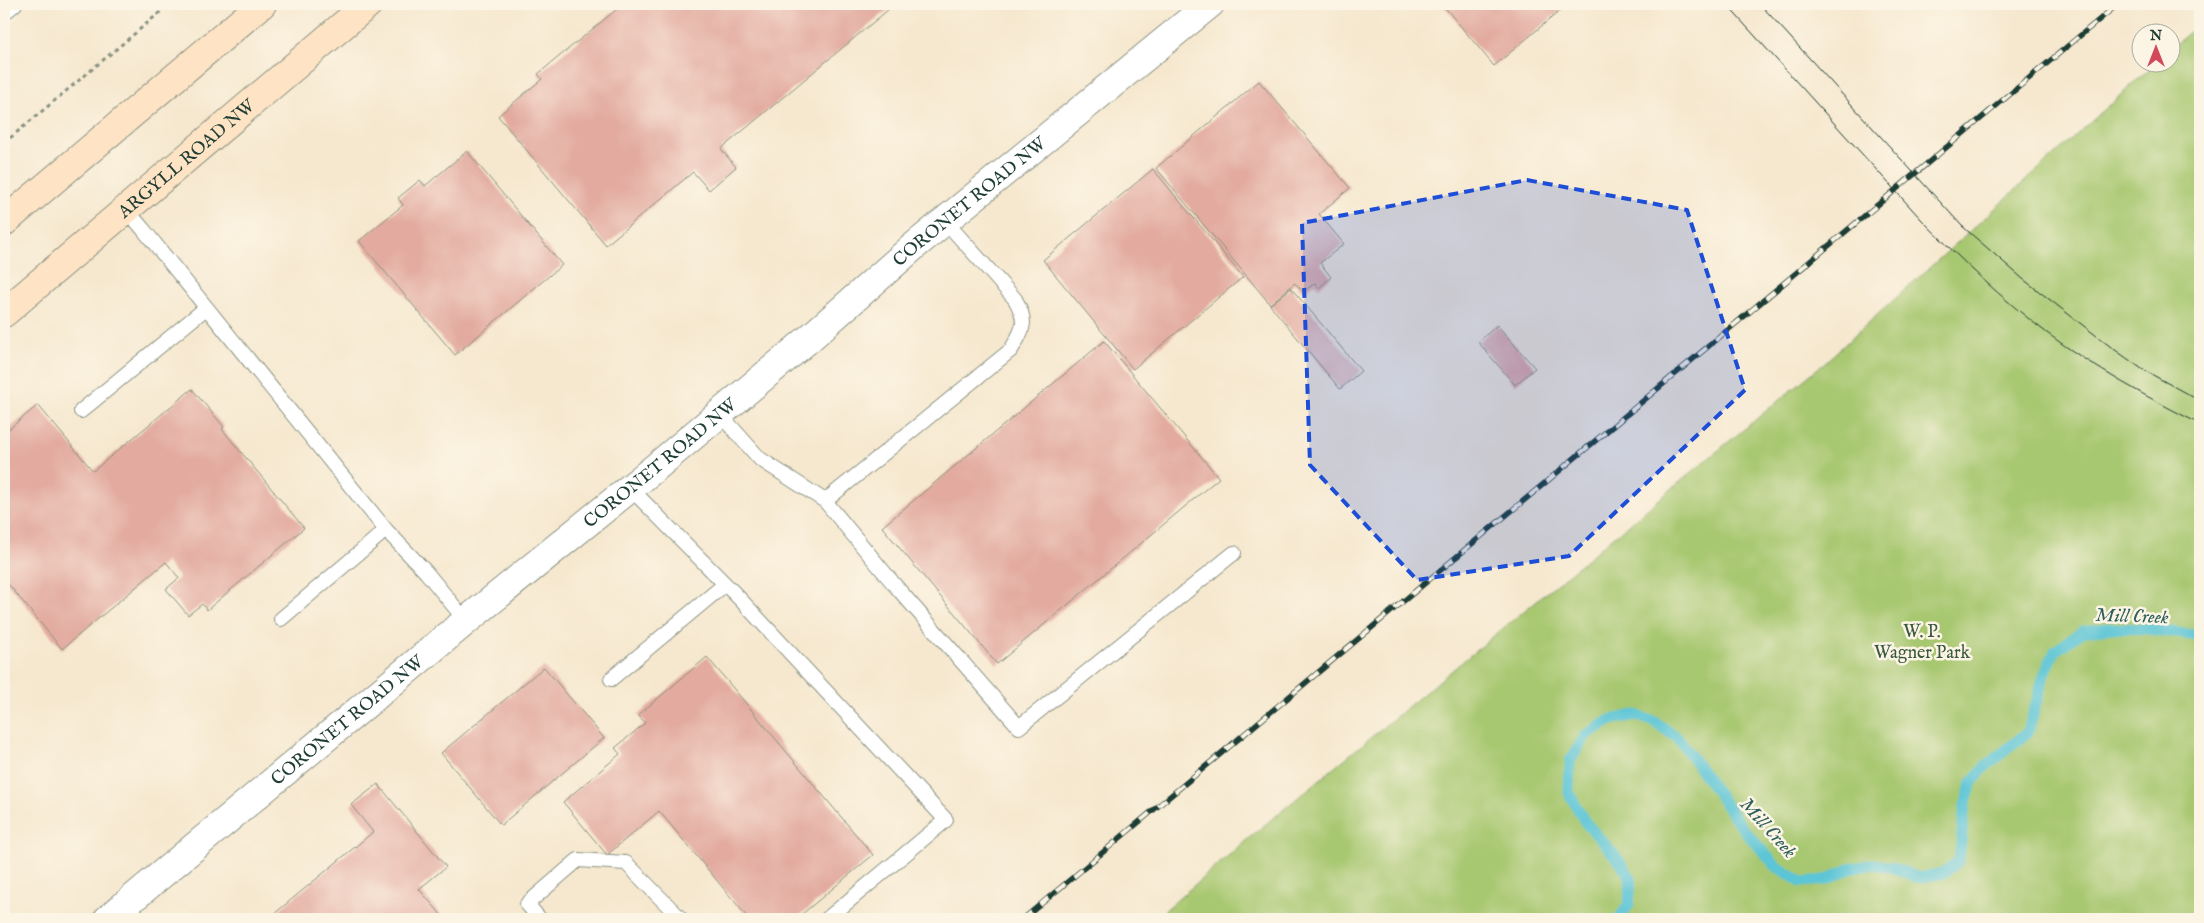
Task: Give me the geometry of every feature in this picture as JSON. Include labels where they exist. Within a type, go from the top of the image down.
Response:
[{"type":"main road","points":[[4,222],[262,4]]},
{"type":"main road","name":"ARGYLL ROAD NW","points":[[4,313],[368,4]]},
{"type":"street","name":"CORONET ROAD NW","points":[[108,919],[466,621],[630,488],[811,337],[945,221],[1210,4]]},
{"type":"lane","points":[[4,13],[15,4]]},
{"type":"lane","points":[[126,210],[386,530],[426,572],[466,621]]},
{"type":"lane","points":[[825,501],[1011,350],[1021,333],[1024,314],[1016,299],[945,221]]},
{"type":"lane","points":[[81,411],[206,308]]},
{"type":"lane","points":[[719,413],[760,459],[825,501],[893,583],[1019,727],[1234,553]]},
{"type":"lane","points":[[630,488],[681,538],[724,585],[739,598],[946,820],[827,919]]},
{"type":"lane","points":[[281,619],[386,530]]},
{"type":"lane","points":[[612,679],[724,585]]},
{"type":"lane","points":[[540,919],[526,904],[578,860],[626,863],[681,919]]},
{"type":"path","points":[[4,144],[170,4]]},
{"type":"highlighted area","points":[[1527,180],[1687,210],[1745,390],[1569,556],[1417,580],[1310,465],[1302,223]]},
{"type":"green space","name":"W. P. Wagner Park","points":[[2200,22],[2200,919],[1155,919],[1249,838],[1823,364],[2146,72],[2182,72],[2182,39]]},
{"type":"building","points":[[623,4],[895,4],[721,149],[736,167],[709,190],[693,172],[606,245],[498,116],[542,79],[538,74]]},
{"type":"building","points":[[1442,4],[1568,4],[1494,66]]},
{"type":"building","points":[[1259,81],[1350,188],[1319,214],[1344,244],[1320,263],[1331,277],[1319,288],[1315,283],[1303,292],[1295,283],[1270,304],[1156,168]]},
{"type":"building","points":[[467,151],[562,265],[455,355],[359,241],[403,205],[398,198],[420,180],[425,186]]},
{"type":"building","points":[[1153,169],[1243,277],[1133,369],[1043,260]]},
{"type":"building","points":[[1291,288],[1361,371],[1340,389],[1270,305]]},
{"type":"building","points":[[1497,325],[1535,368],[1515,385],[1478,342]]},
{"type":"building","points":[[1104,341],[1219,478],[997,664],[882,527]]},
{"type":"building","points":[[192,389],[224,427],[222,429],[304,528],[207,610],[202,604],[188,615],[166,589],[179,578],[166,562],[62,649],[4,579],[4,433],[38,405],[93,471]]},
{"type":"building","points":[[707,657],[873,855],[796,919],[749,919],[659,811],[607,855],[563,802],[620,754],[615,748],[645,723],[638,715]]},
{"type":"building","points":[[544,667],[604,738],[501,825],[441,753]]},
{"type":"building","points":[[378,784],[446,867],[419,889],[445,919],[268,919],[373,832],[351,805]]},
{"type":"waterway","name":"Mill Creek","points":[[1619,919],[1629,904],[1631,878],[1617,858],[1585,822],[1569,793],[1570,761],[1586,735],[1611,720],[1635,715],[1655,722],[1679,739],[1743,829],[1776,866],[1801,882],[1826,880],[1849,869],[1874,864],[1894,868],[1919,878],[1943,873],[1959,861],[1965,805],[1972,782],[1984,768],[2028,732],[2044,675],[2055,651],[2083,631],[2110,628],[2148,629],[2200,636]]},
{"type":"tram line","points":[[1726,4],[1921,219],[1998,293],[2030,320],[2083,358],[2141,393],[2200,424]]},
{"type":"tram line","points":[[1760,4],[1962,226],[2023,279],[2111,347],[2142,369],[2200,401]]},
{"type":"railway","points":[[1023,919],[2118,4]]}]
